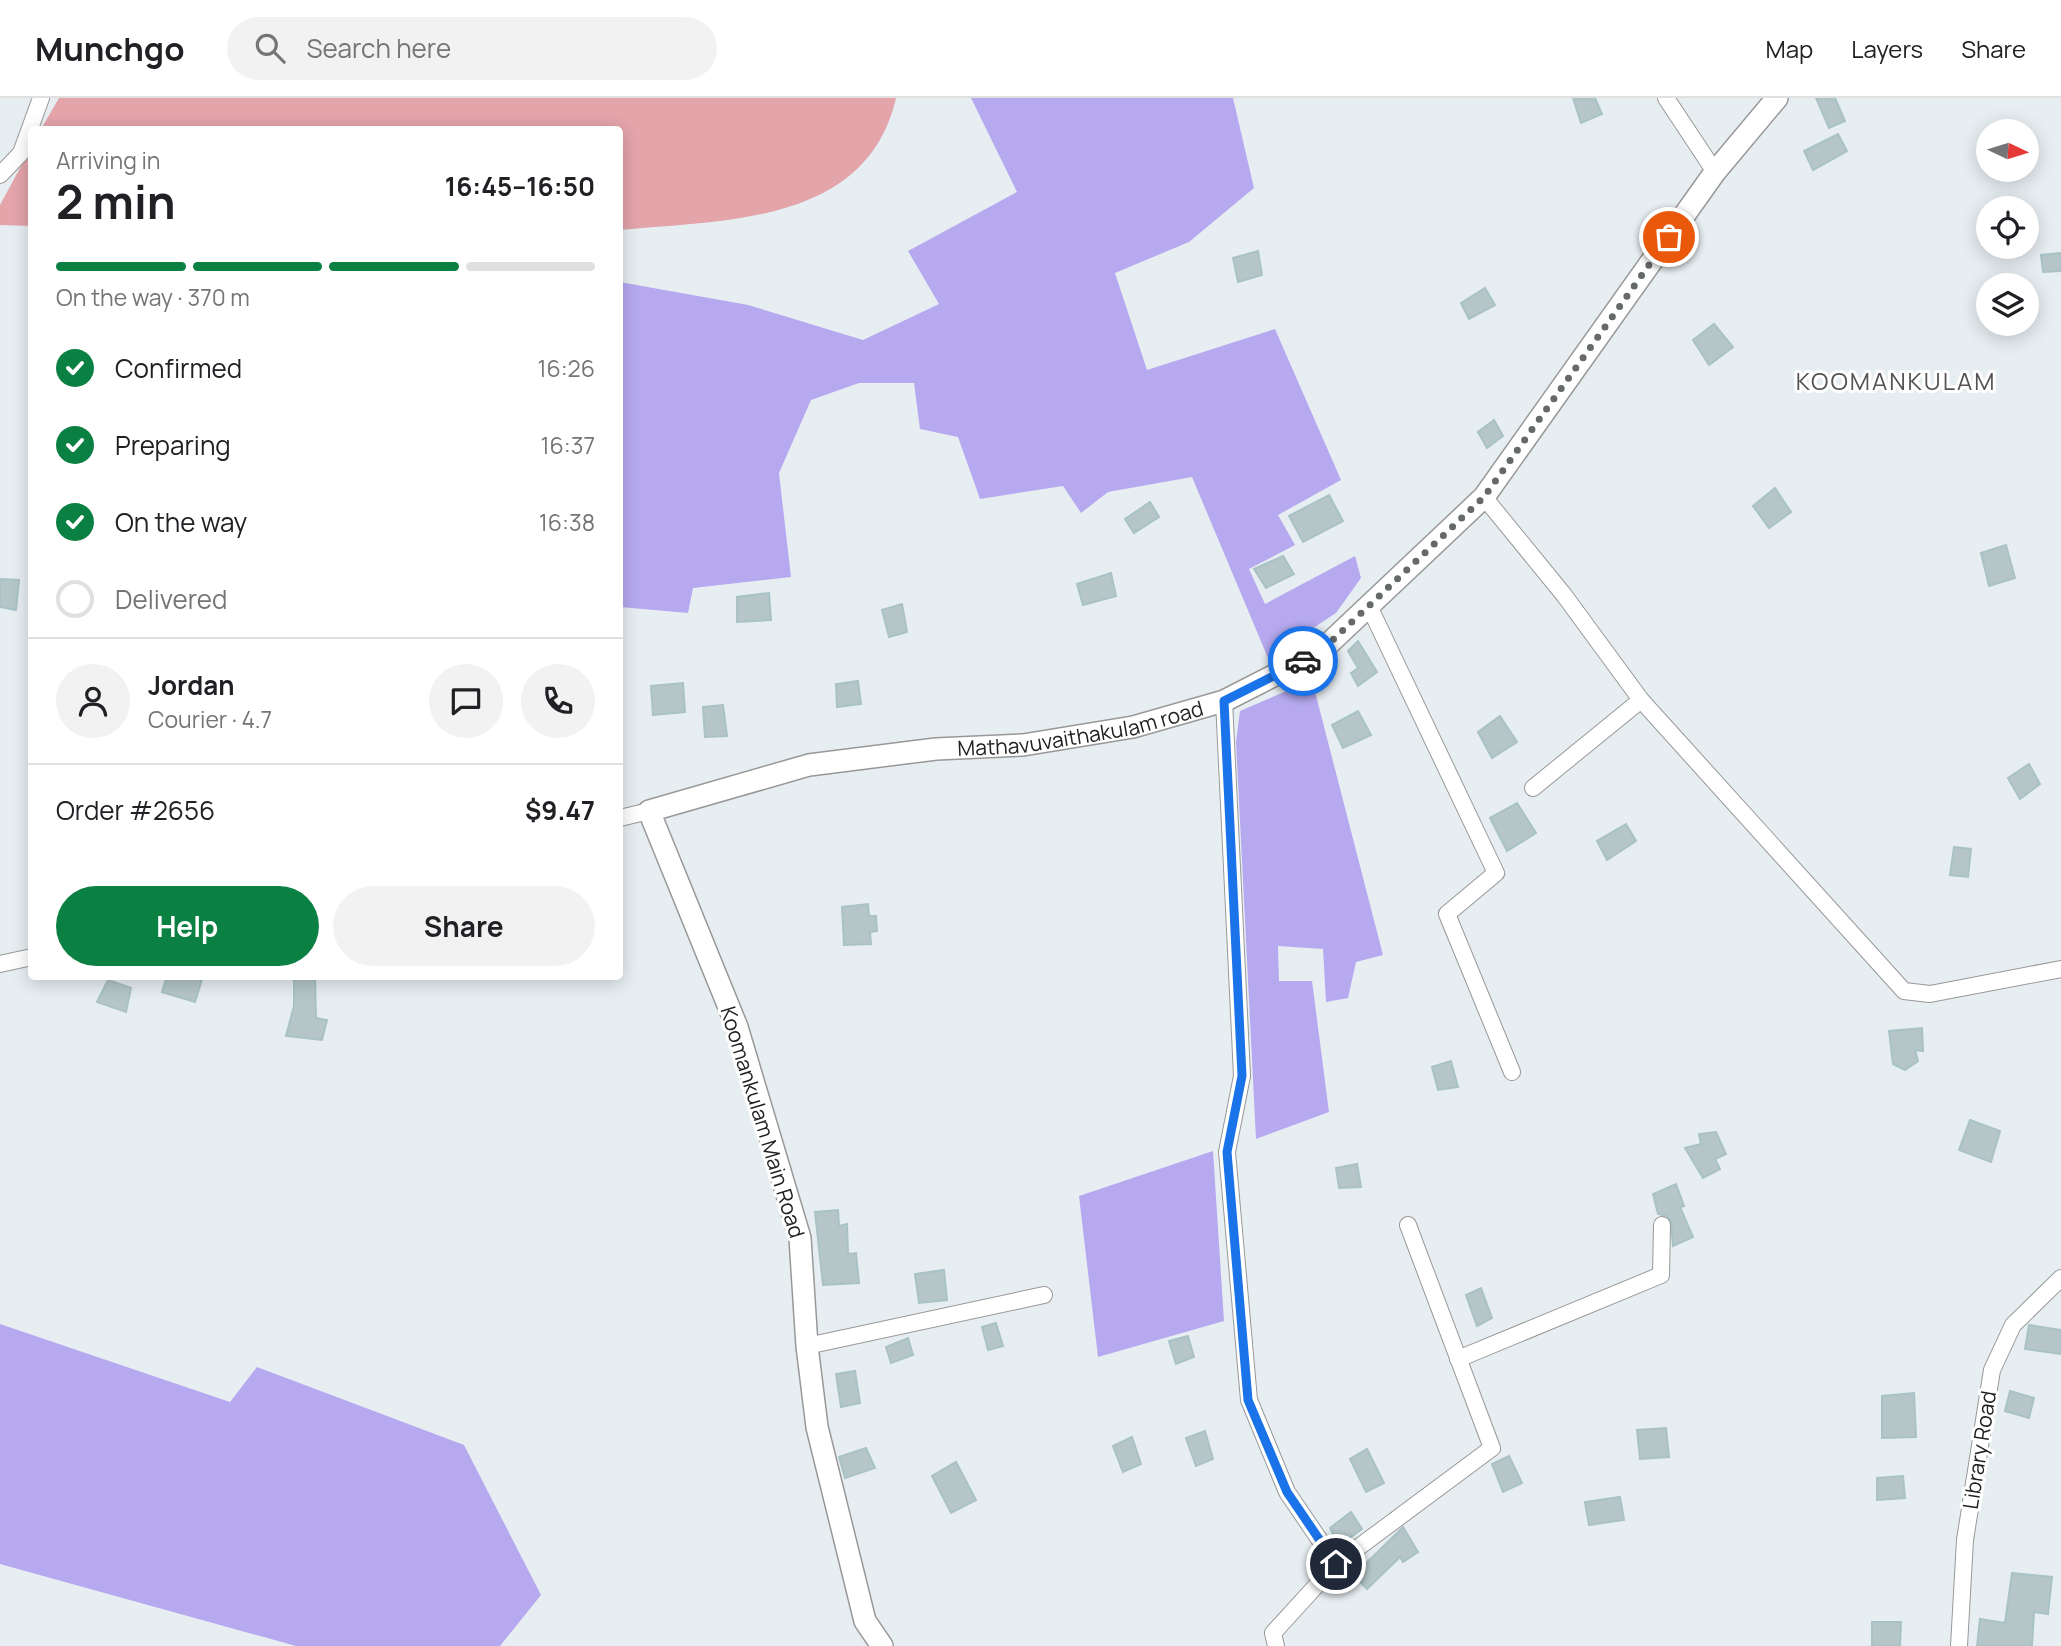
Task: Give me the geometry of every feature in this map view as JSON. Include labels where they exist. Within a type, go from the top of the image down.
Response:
[{"type":"street","points":[[31,126],[41,98]]},
{"type":"street","points":[[1666,98],[1716,172]]},
{"type":"street","name":"Mathavuvaithakulam road","points":[[623,817],[809,765],[936,749],[1023,745],[1133,727],[1224,701],[1320,652],[1484,497],[1716,172],[1777,98]]},
{"type":"street","points":[[0,175],[21,153],[28,134]]},
{"type":"street","points":[[1484,497],[1564,594],[1641,700],[1903,991],[1930,994],[2061,969]]},
{"type":"street","points":[[1369,606],[1496,873],[1447,914],[1512,1072]]},
{"type":"street","points":[[1533,788],[1641,700]]},
{"type":"street","points":[[1224,701],[1242,1076],[1227,1152],[1248,1400],[1287,1492],[1336,1564]]},
{"type":"street","name":"Koomankulam Main Road","points":[[649,811],[737,1027],[800,1238],[807,1346],[817,1427],[865,1621],[882,1646]]},
{"type":"street","points":[[0,964],[28,958]]},
{"type":"street","points":[[1276,1646],[1273,1633],[1336,1564],[1492,1448],[1408,1225]]},
{"type":"street","points":[[1458,1359],[1661,1275],[1662,1225]]},
{"type":"street","name":"Library Road","points":[[1959,1646],[1965,1539],[1992,1370],[2013,1325],[2061,1278]]},
{"type":"street","points":[[807,1346],[1044,1295]]},
{"type":"shaded area","points":[[59,98],[896,98],[880,140],[855,171],[823,193],[786,208],[745,217],[623,230],[623,126],[43,126]]},
{"type":"shaded area","points":[[971,98],[1233,98],[1254,188],[1189,242],[1115,273],[1147,370],[1275,329],[1341,480],[1278,515],[1295,545],[1249,569],[1265,604],[1355,556],[1361,578],[1336,613],[1268,658],[1192,477],[1108,492],[1081,513],[1063,486],[980,499],[958,437],[920,429],[914,383],[859,383],[811,400],[779,473],[791,577],[693,588],[688,613],[623,607],[623,283],[748,305],[863,340],[939,304],[908,251],[1017,192]]},
{"type":"shaded area","points":[[28,154],[28,226],[0,225],[0,205]]},
{"type":"shaded area","points":[[1312,680],[1383,955],[1356,962],[1348,998],[1326,1002],[1323,949],[1278,946],[1279,981],[1312,981],[1329,1112],[1256,1139],[1236,742],[1240,711]]},
{"type":"shaded area","points":[[1213,1151],[1224,1321],[1098,1357],[1079,1196]]},
{"type":"shaded area","points":[[0,1324],[230,1402],[257,1367],[464,1445],[541,1595],[500,1646],[296,1646],[0,1564]]},
{"type":"building","points":[[1573,98],[1595,98],[1602,114],[1581,123]]},
{"type":"building","points":[[1816,98],[1835,98],[1845,121],[1829,128]]},
{"type":"building","points":[[1838,134],[1847,151],[1813,170],[1804,151]]},
{"type":"building","points":[[1258,251],[1262,275],[1238,282],[1233,258]]},
{"type":"building","points":[[2061,253],[2061,271],[2043,272],[2041,255]]},
{"type":"building","points":[[1485,288],[1495,305],[1469,319],[1461,303]]},
{"type":"building","points":[[1714,324],[1733,347],[1709,365],[1693,340]]},
{"type":"building","points":[[1494,420],[1503,436],[1487,448],[1478,432]]},
{"type":"building","points":[[1775,488],[1791,512],[1769,528],[1753,506]]},
{"type":"building","points":[[1329,495],[1343,521],[1303,542],[1289,516]]},
{"type":"building","points":[[1150,502],[1159,517],[1134,533],[1125,519]]},
{"type":"building","points":[[2006,545],[2015,578],[1989,586],[1981,553]]},
{"type":"building","points":[[1283,556],[1294,574],[1266,588],[1254,569]]},
{"type":"building","points":[[1111,573],[1116,596],[1083,605],[1077,584]]},
{"type":"building","points":[[0,579],[19,580],[16,610],[0,607]]},
{"type":"building","points":[[769,593],[771,620],[737,622],[737,597]]},
{"type":"building","points":[[902,604],[907,632],[889,637],[882,610]]},
{"type":"building","points":[[1358,641],[1377,672],[1358,686],[1351,673],[1358,668],[1348,651]]},
{"type":"building","points":[[858,681],[861,704],[837,707],[836,684]]},
{"type":"building","points":[[683,683],[685,712],[653,715],[651,686]]},
{"type":"building","points":[[723,705],[727,736],[705,737],[703,707]]},
{"type":"building","points":[[1358,711],[1371,735],[1343,748],[1332,725]]},
{"type":"building","points":[[1500,716],[1517,742],[1492,758],[1478,732]]},
{"type":"building","points":[[2029,764],[2040,784],[2020,799],[2008,778]]},
{"type":"building","points":[[1517,803],[1536,833],[1507,851],[1490,818]]},
{"type":"building","points":[[1626,824],[1636,841],[1607,860],[1597,841]]},
{"type":"building","points":[[1954,847],[1971,849],[1968,877],[1950,875]]},
{"type":"building","points":[[868,904],[869,916],[876,916],[877,931],[870,932],[871,944],[844,945],[842,907]]},
{"type":"building","points":[[108,980],[131,988],[126,1012],[97,1002]]},
{"type":"building","points":[[166,980],[202,980],[195,1002],[162,992]]},
{"type":"building","points":[[294,980],[315,980],[316,1018],[327,1020],[322,1040],[286,1036],[294,1006]]},
{"type":"building","points":[[1922,1028],[1923,1051],[1915,1050],[1918,1061],[1905,1070],[1893,1064],[1889,1031]]},
{"type":"building","points":[[1451,1061],[1458,1087],[1438,1090],[1432,1067]]},
{"type":"building","points":[[1970,1120],[2000,1131],[1991,1162],[1959,1150]]},
{"type":"building","points":[[1716,1132],[1726,1154],[1715,1159],[1720,1169],[1703,1178],[1685,1148],[1701,1144],[1699,1134]]},
{"type":"building","points":[[1357,1164],[1361,1187],[1339,1188],[1336,1168]]},
{"type":"building","points":[[1676,1184],[1684,1206],[1680,1207],[1693,1237],[1673,1246],[1671,1221],[1667,1216],[1658,1214],[1653,1194]]},
{"type":"building","points":[[838,1210],[839,1226],[847,1224],[848,1254],[856,1253],[859,1283],[823,1285],[815,1212]]},
{"type":"building","points":[[944,1270],[947,1300],[919,1303],[915,1274]]},
{"type":"building","points":[[1481,1288],[1492,1318],[1477,1326],[1466,1295]]},
{"type":"building","points":[[996,1323],[1003,1346],[988,1350],[982,1327]]},
{"type":"building","points":[[2029,1325],[2061,1330],[2061,1354],[2025,1349]]},
{"type":"building","points":[[1188,1336],[1194,1357],[1176,1364],[1169,1341]]},
{"type":"building","points":[[908,1338],[913,1355],[891,1363],[886,1347]]},
{"type":"building","points":[[855,1371],[860,1403],[841,1407],[836,1374]]},
{"type":"building","points":[[2010,1391],[2034,1398],[2029,1418],[2005,1411]]},
{"type":"building","points":[[1914,1393],[1916,1437],[1882,1438],[1882,1396]]},
{"type":"building","points":[[1666,1428],[1669,1457],[1640,1459],[1637,1430]]},
{"type":"building","points":[[1205,1431],[1213,1459],[1196,1466],[1186,1438]]},
{"type":"building","points":[[1132,1437],[1141,1464],[1123,1472],[1113,1446]]},
{"type":"building","points":[[866,1448],[875,1468],[845,1478],[839,1457]]},
{"type":"building","points":[[1367,1449],[1384,1483],[1366,1492],[1350,1459]]},
{"type":"building","points":[[1509,1456],[1522,1483],[1503,1492],[1492,1464]]},
{"type":"building","points":[[956,1462],[976,1500],[951,1513],[932,1476]]},
{"type":"building","points":[[1903,1476],[1905,1498],[1877,1500],[1877,1478]]},
{"type":"building","points":[[1620,1497],[1624,1520],[1589,1525],[1585,1502]]},
{"type":"building","points":[[1351,1512],[1362,1529],[1339,1546],[1330,1528]]},
{"type":"building","points":[[1403,1527],[1418,1552],[1403,1562],[1400,1557],[1367,1589],[1354,1575]]},
{"type":"building","points":[[2012,1573],[2052,1577],[2048,1614],[2034,1612],[2032,1646],[1977,1646],[1980,1619],[2005,1623]]},
{"type":"building","points":[[1872,1622],[1901,1622],[1900,1646],[1872,1646]]},
{"type":"way so far","points":[[1303,661],[1320,652],[1484,497],[1669,237]]},
{"type":"district","name":"KOOMANKULAM","points":[[1896,380]]},
{"type":"route","points":[[1303,661],[1224,701],[1242,1076],[1227,1152],[1248,1400],[1287,1492],[1336,1564]]}]
